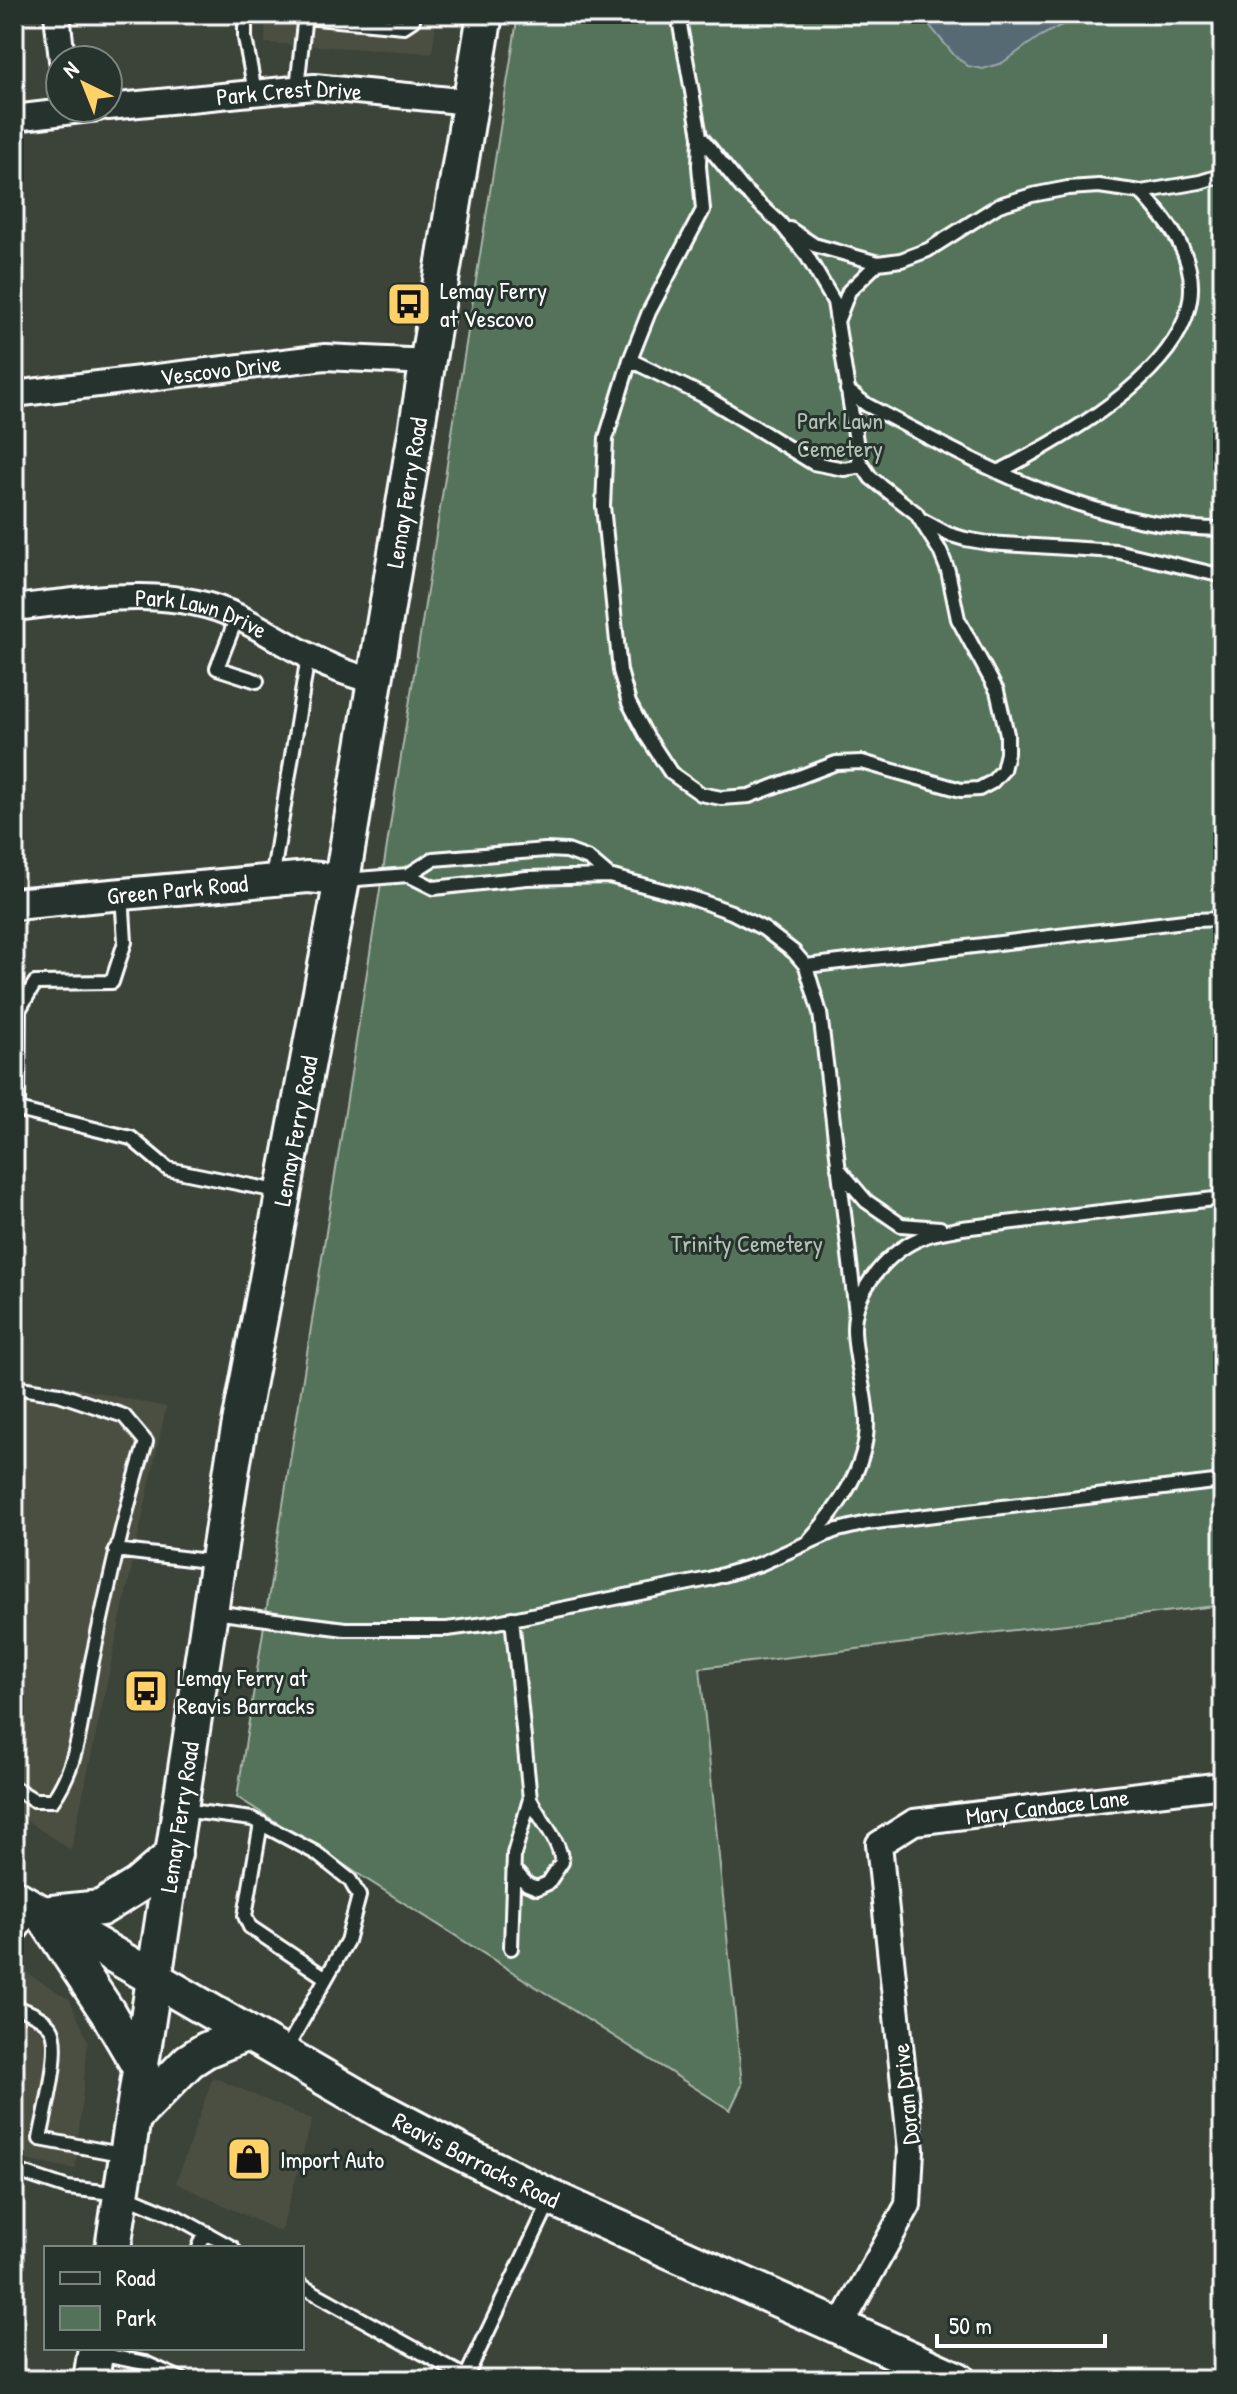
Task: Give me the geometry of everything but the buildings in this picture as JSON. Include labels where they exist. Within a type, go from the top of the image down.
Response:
[{"type":"main road","name":"Lemay Ferry Road","points":[[113,2246],[216,1562],[342,880],[485,14]]},
{"type":"main road","points":[[31,1907],[101,1908],[119,1899],[174,1854]]},
{"type":"main road","points":[[31,1907],[108,2013],[142,2071]]},
{"type":"main road","name":"Reavis Barracks Road","points":[[31,1907],[382,2111],[552,2198],[958,2380]]},
{"type":"main road","points":[[135,2116],[189,2061],[206,2050],[247,2033]]},
{"type":"street","points":[[57,14],[60,44]]},
{"type":"street","name":"Park Crest Drive","points":[[124,105],[314,87],[471,102]]},
{"type":"street","points":[[14,118],[44,114]]},
{"type":"street","name":"Vescovo Drive","points":[[14,394],[325,357],[429,362]]},
{"type":"street","name":"Park Lawn Drive","points":[[14,608],[116,598],[163,599],[197,604],[237,617],[331,667],[376,682]]},
{"type":"street","name":"Green Park Road","points":[[14,904],[308,877],[342,880]]},
{"type":"street","name":"Mary Candace Lane","points":[[879,1844],[914,1822],[1223,1785]]},
{"type":"street","name":"Doran Drive","points":[[840,2327],[908,2205],[911,2150],[879,1844]]},
{"type":"lane","points":[[245,14],[245,38],[255,92]]},
{"type":"lane","points":[[297,88],[305,15],[404,26],[413,20],[414,14]]},
{"type":"lane","points":[[678,14],[700,136],[703,210],[649,312],[630,360],[606,438],[603,469],[603,506],[620,671],[629,703],[671,773],[701,794],[721,798],[749,796],[836,763],[862,762],[961,790],[979,789],[992,782],[1003,770],[1007,753],[1007,734],[997,691],[958,619],[948,571],[920,518]]},
{"type":"lane","points":[[700,136],[742,188],[780,223],[807,256],[834,302],[859,460],[871,478],[920,518],[948,534],[965,539],[1116,551],[1223,576]]},
{"type":"lane","points":[[780,223],[814,245],[878,263],[901,260],[928,250],[999,205],[1032,195],[1099,186],[1141,192],[1223,175]]},
{"type":"lane","points":[[998,472],[1043,449],[1097,415],[1167,350],[1183,324],[1191,299],[1185,255],[1174,230],[1141,192]]},
{"type":"lane","points":[[838,319],[849,291],[878,263]]},
{"type":"lane","points":[[630,360],[704,396],[813,463],[844,469],[863,466]]},
{"type":"lane","points":[[847,390],[867,405],[1029,486],[1110,514],[1173,526],[1223,529]]},
{"type":"lane","points":[[237,617],[217,668],[257,681]]},
{"type":"lane","points":[[272,880],[308,656]]},
{"type":"lane","points":[[342,880],[408,875],[433,859],[546,850],[567,851],[589,859],[609,876]]},
{"type":"lane","points":[[408,875],[434,888],[527,878],[609,876],[731,912],[774,937],[806,966],[820,1013],[867,1422],[863,1447],[848,1490],[808,1542]]},
{"type":"lane","points":[[122,893],[125,942],[112,982],[35,983],[19,1010],[18,1110],[131,1138],[168,1169],[284,1192]]},
{"type":"lane","points":[[806,966],[1223,919]]},
{"type":"lane","points":[[838,1168],[866,1201],[901,1225],[962,1228]]},
{"type":"lane","points":[[856,1313],[875,1274],[898,1251],[925,1236],[962,1228],[1223,1198]]},
{"type":"lane","points":[[14,1387],[59,1394],[124,1416],[146,1442],[115,1550],[75,1752],[65,1783],[53,1800],[34,1800],[14,1788]]},
{"type":"lane","points":[[210,1612],[345,1629],[447,1629],[709,1579],[760,1564],[808,1542],[867,1523],[1223,1481]]},
{"type":"lane","points":[[115,1550],[216,1562]]},
{"type":"lane","points":[[512,1618],[530,1799],[539,1819],[559,1845],[562,1862],[548,1883],[537,1888],[527,1884],[513,1869]]},
{"type":"lane","points":[[511,1948],[514,1854],[530,1799]]},
{"type":"lane","points":[[180,1809],[252,1819],[261,1823],[316,1853],[350,1880],[359,1896],[347,1941],[284,2054]]},
{"type":"lane","points":[[261,1823],[245,1916],[250,1927],[326,1978]]},
{"type":"lane","points":[[14,1942],[31,1907]]},
{"type":"lane","points":[[14,2006],[36,2016],[51,2028],[57,2044],[40,2139],[128,2156]]},
{"type":"lane","points":[[14,2170],[68,2188],[122,2194],[177,2217],[230,2246]]},
{"type":"lane","points":[[304,2287],[466,2377],[552,2198]]},
{"type":"lane","points":[[200,2246],[205,2232]]},
{"type":"lane","points":[[94,2360],[145,2363],[183,2380]]},
{"type":"shaded area","points":[[266,14],[437,14],[432,53],[265,43]]},
{"type":"shaded area","points":[[14,1375],[166,1407],[71,1850],[14,1812]]},
{"type":"shaded area","points":[[14,1965],[70,2000],[88,2042],[75,2169],[14,2158]]},
{"type":"shaded area","points":[[213,2077],[312,2120],[281,2232],[176,2183]]},
{"type":"green space","points":[[518,14],[1223,14],[1223,1605],[700,1668],[742,2085],[730,2110],[237,1797]]},
{"type":"water","points":[[920,14],[1082,14],[1039,37],[1002,63],[983,69],[968,66],[954,55]]},
{"type":"place","name":"Lemay Ferry at Vescovo","points":[[409,304]]},
{"type":"place","name":"Lemay Ferry at Reavis Barracks","points":[[146,1691]]},
{"type":"place","name":"Import Auto","points":[[249,2159]]},
{"type":"park label","name":"Park Lawn Cemetery","points":[[840,434]]},
{"type":"park label","name":"Trinity Cemetery","points":[[747,1243]]}]
